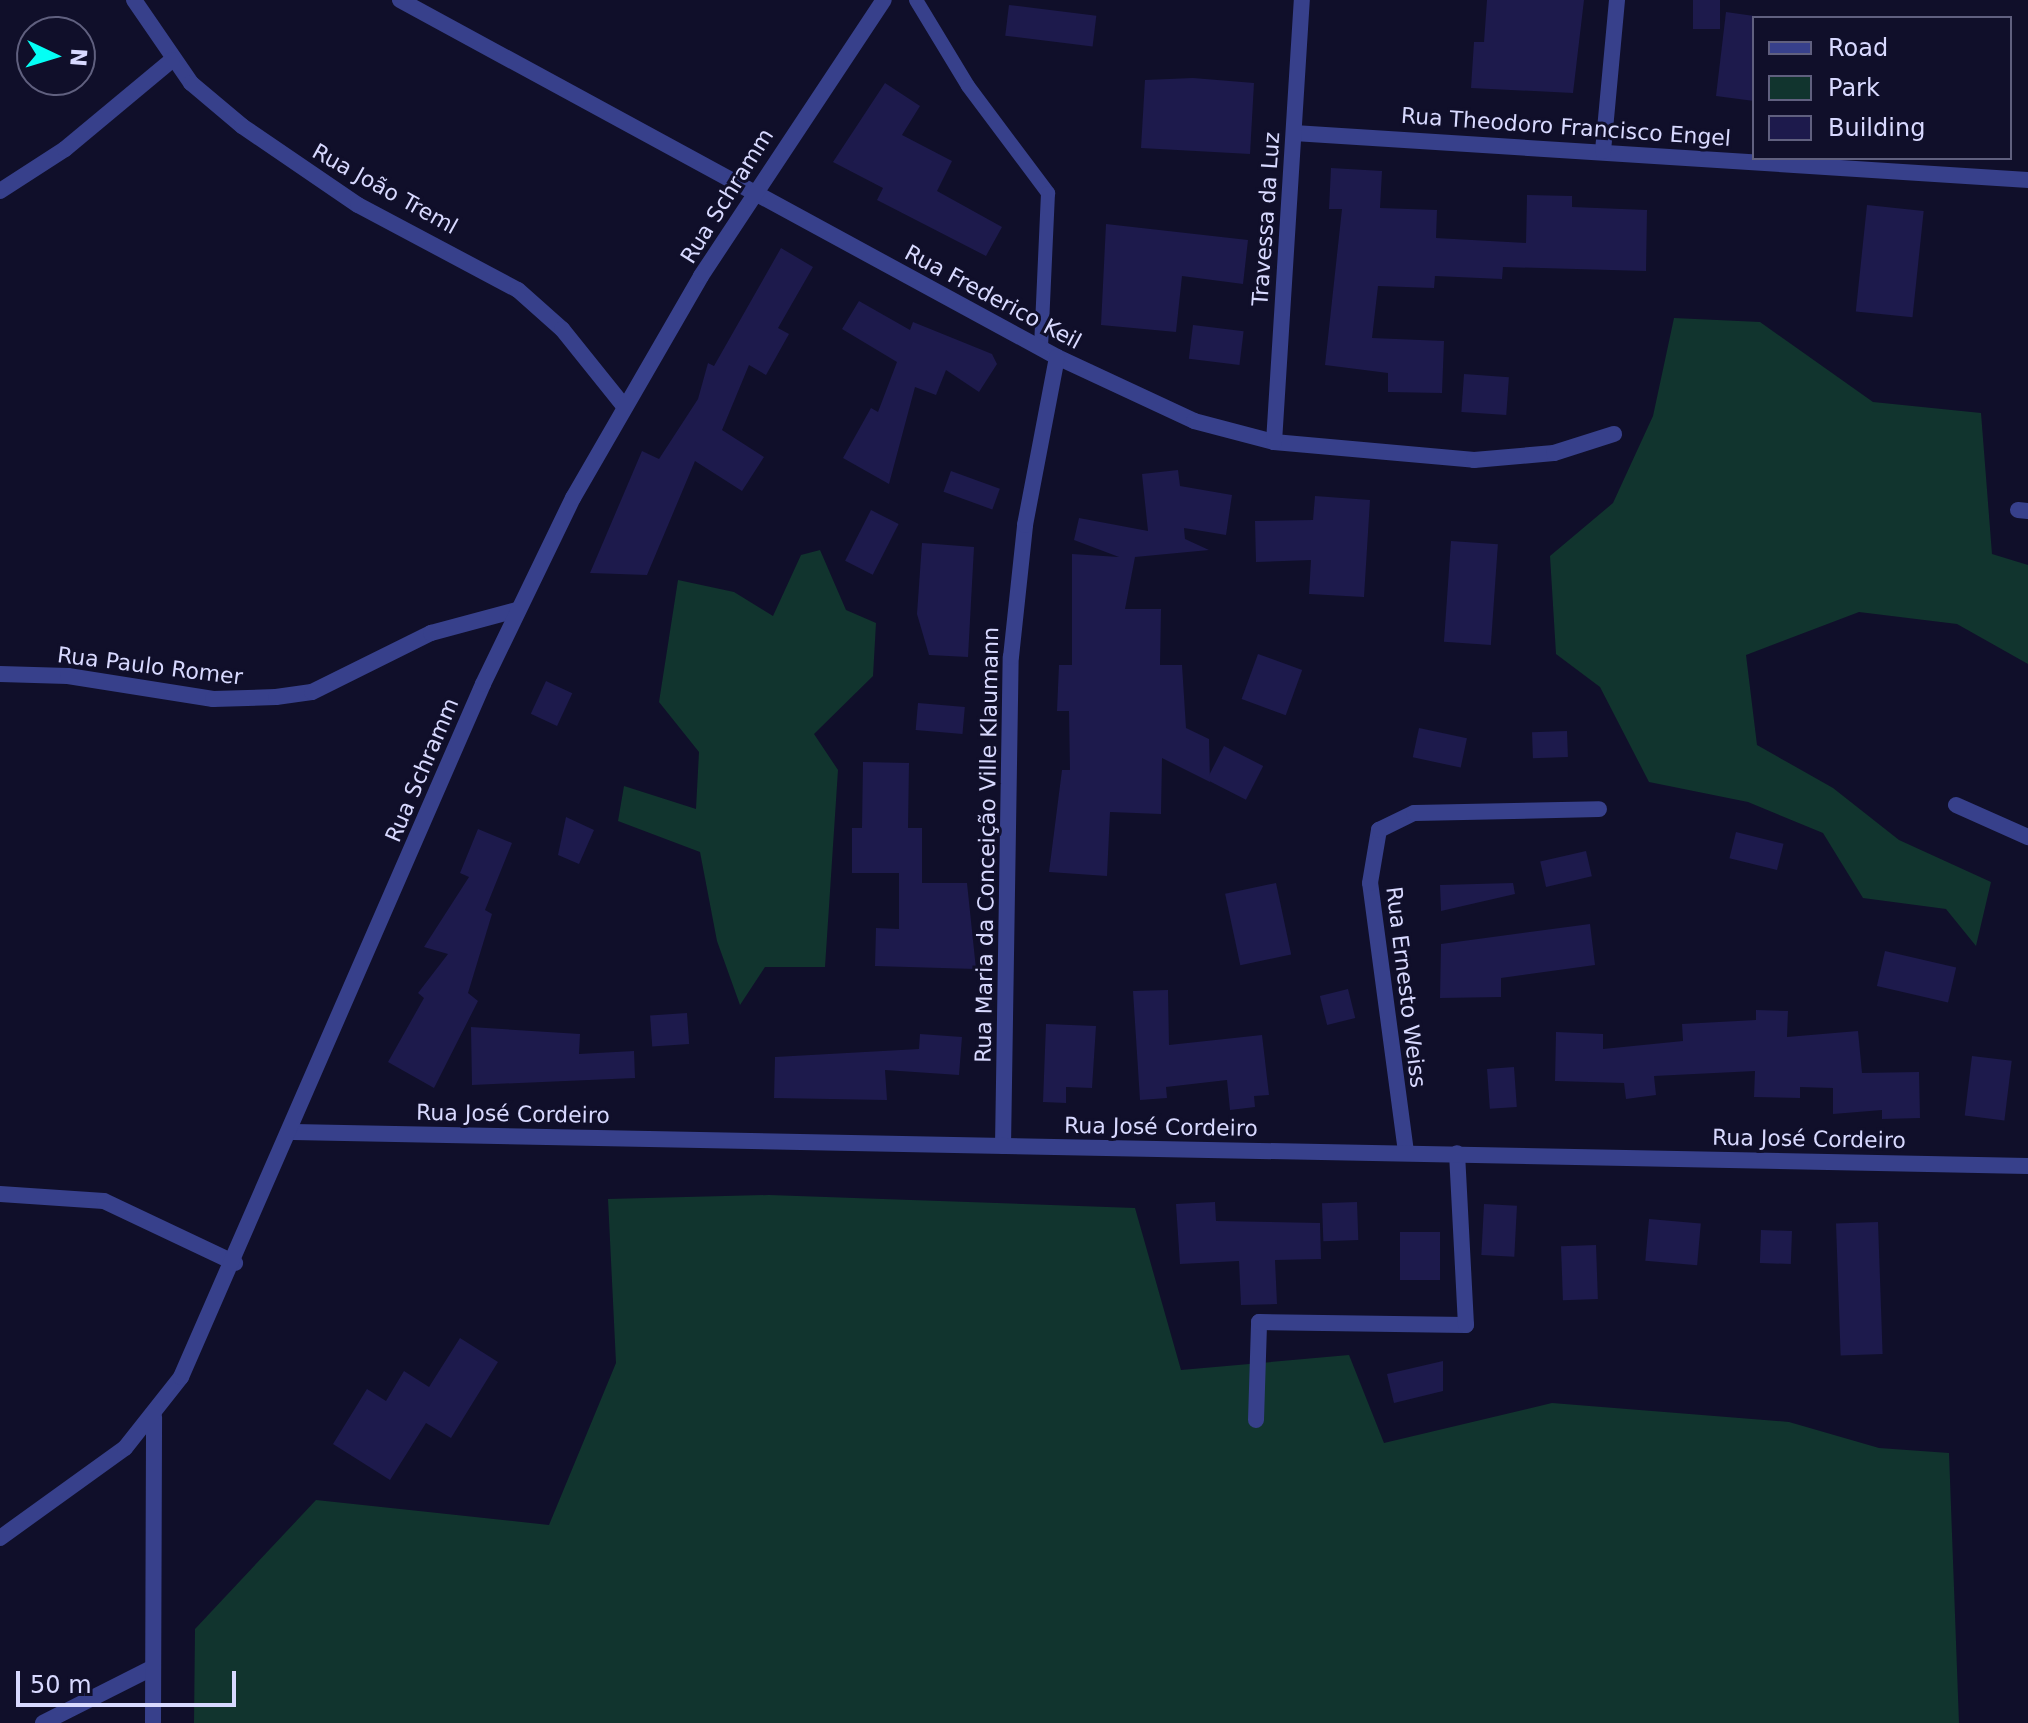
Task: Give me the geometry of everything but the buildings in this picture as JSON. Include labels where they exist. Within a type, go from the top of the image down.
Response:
[{"type":"street","name":"Rua João Treml","points":[[134,0],[172,60],[276,152],[543,308],[624,406]]},
{"type":"street","name":"Rua Frederico Keil","points":[[400,0],[1057,357],[1194,421],[1274,442],[1474,460],[1554,453],[1614,434]]},
{"type":"street","name":"Rua Schramm","points":[[0,1538],[93,1474],[154,1417],[200,1342],[517,610],[624,406],[754,193],[884,0]]},
{"type":"street","name":"Travessa da Luz","points":[[1274,442],[1302,0]]},
{"type":"street","points":[[1603,151],[1617,0]]},
{"type":"street","points":[[0,191],[65,149],[172,60]]},
{"type":"street","name":"Rua Theodoro Francisco Engel","points":[[1294,133],[2028,180]]},
{"type":"street","name":"Rua Maria da Conceição Ville Klaumann","points":[[1003,1146],[1011,657],[1025,525],[1057,357]]},
{"type":"street","name":"Rua Paulo Romer","points":[[0,674],[68,676],[213,699],[276,697],[312,692],[431,633],[517,610]]},
{"type":"street","points":[[1956,805],[2028,837]]},
{"type":"street","name":"Rua Ernesto Weiss","points":[[1406,1152],[1370,883],[1379,830],[1414,813],[1599,809]]},
{"type":"street","name":"Rua José Cordeiro","points":[[293,1132],[2028,1166]]},
{"type":"street","points":[[1256,1420],[1259,1322],[1466,1325],[1457,1153]]},
{"type":"street","points":[[0,1194],[104,1201],[235,1263]]},
{"type":"street","points":[[153,1723],[154,1417]]},
{"type":"street","points":[[43,1723],[152,1668]]},
{"type":"lane","points":[[916,0],[968,86],[1048,193],[1041,348]]},
{"type":"green space","points":[[1674,318],[1760,322],[1873,402],[1981,413],[1992,554],[2028,565],[2028,664],[1957,624],[1859,612],[1746,655],[1757,745],[1833,788],[1899,840],[1991,882],[1976,946],[1946,909],[1863,898],[1823,833],[1748,802],[1649,782],[1600,687],[1556,654],[1550,556],[1613,503],[1653,416]]},
{"type":"green space","points":[[820,550],[846,610],[876,623],[873,676],[814,734],[838,770],[825,967],[765,967],[740,1005],[717,941],[700,852],[618,821],[624,786],[696,809],[699,752],[659,702],[678,580],[734,592],[773,616],[801,555]]},
{"type":"green space","points":[[769,1195],[1135,1208],[1181,1370],[1349,1355],[1384,1443],[1552,1403],[1789,1422],[1879,1448],[1949,1453],[1959,1723],[194,1723],[195,1629],[316,1500],[549,1525],[616,1363],[608,1199]]}]
